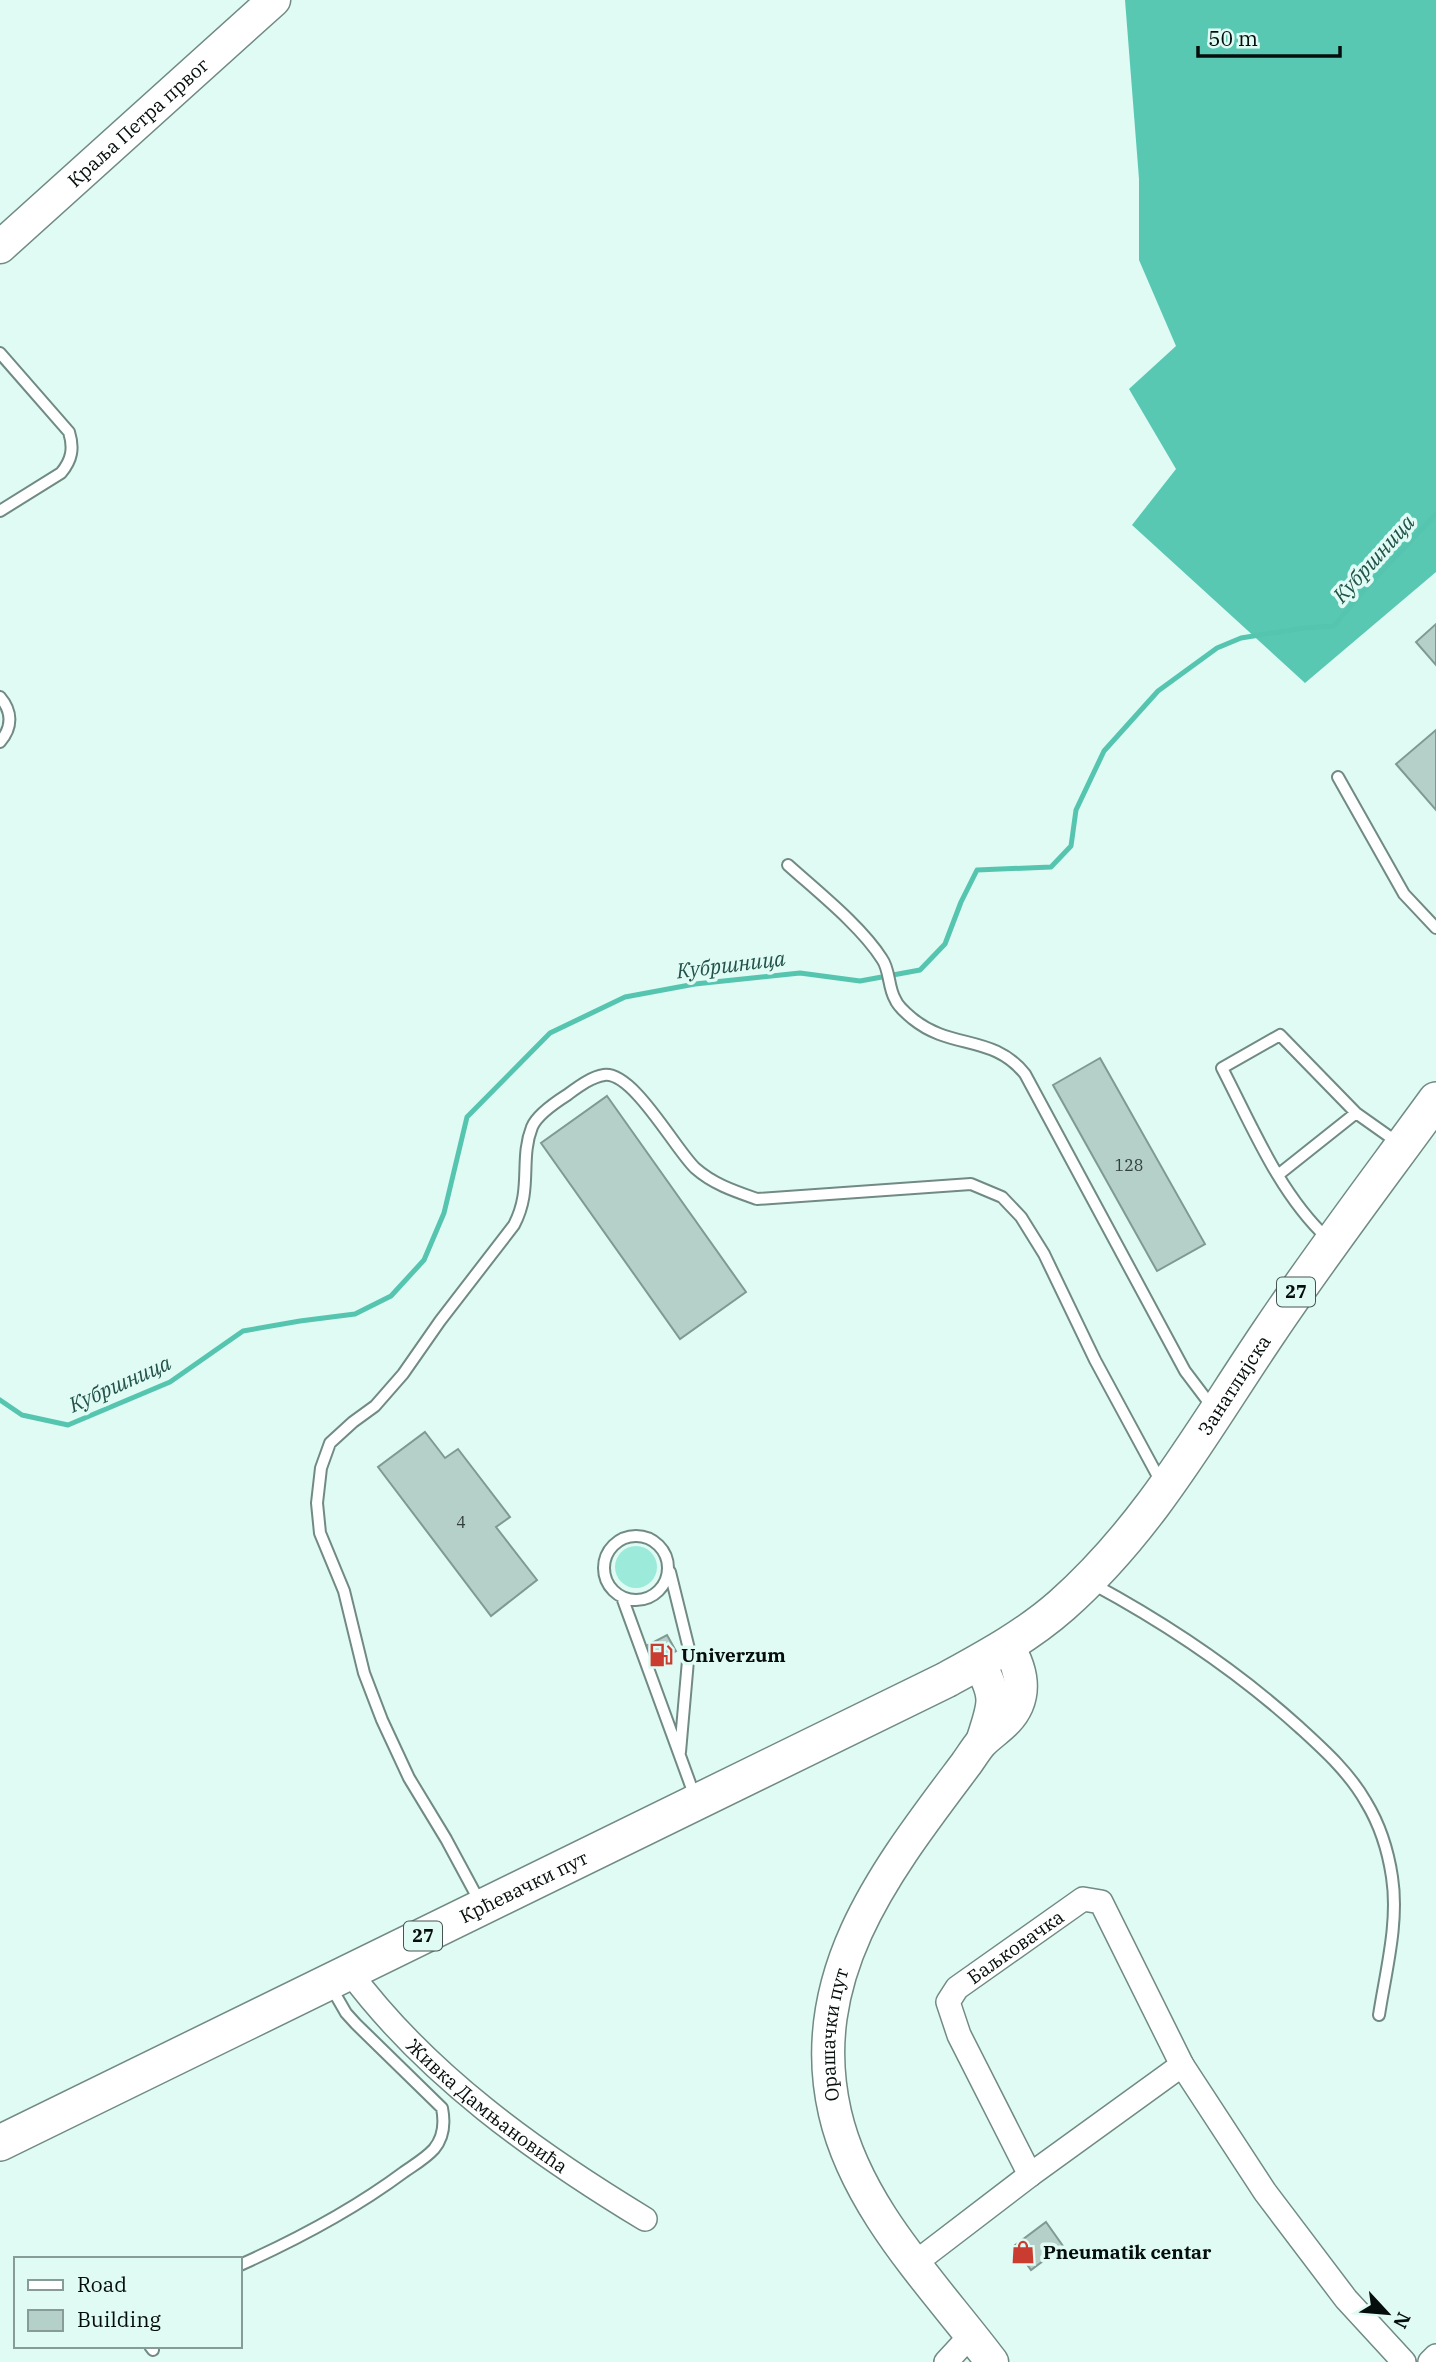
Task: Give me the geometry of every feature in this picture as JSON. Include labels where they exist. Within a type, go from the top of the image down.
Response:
[{"type":"main road","name":"Краља Петра првог","points":[[0,247],[274,0]]},
{"type":"main road","name":"Занатлијска","points":[[993,1654],[1060,1606],[1114,1554],[1165,1490],[1277,1321],[1436,1100]]},
{"type":"main road","name":"Крћевачки пут","points":[[0,2143],[697,1803],[993,1654]]},
{"type":"main road","name":"Орашачки пут","points":[[992,2362],[880,2213],[845,2146],[835,2115],[829,2078],[830,2021],[836,1987],[849,1947],[874,1894],[923,1821],[982,1742],[1010,1717],[1021,1692],[1017,1660],[993,1654]]},
{"type":"street","name":"Баљковачка","points":[[1030,2175],[959,2035],[948,2002],[957,1988],[1083,1899],[1101,1902],[1182,2064],[1265,2192],[1346,2299],[1404,2362]]},
{"type":"street","name":"Живка Дамњановића","points":[[339,1977],[374,2005],[466,2092],[568,2171],[645,2219]]},
{"type":"street","points":[[915,2263],[1182,2064]]},
{"type":"street","points":[[946,2362],[971,2335]]},
{"type":"street","points":[[1430,2362],[1436,2356]]},
{"type":"lane","points":[[0,353],[69,432],[72,449],[67,466],[61,473],[0,511]]},
{"type":"lane","points":[[0,696],[6,703],[10,719],[5,736],[0,742]]},
{"type":"lane","points":[[1338,777],[1404,894],[1436,928]]},
{"type":"lane","points":[[788,864],[853,925],[884,960],[895,999],[904,1010],[926,1028],[952,1040],[991,1048],[1010,1058],[1025,1074],[1185,1371],[1217,1412]]},
{"type":"lane","points":[[1332,1242],[1313,1225],[1278,1175],[1222,1068],[1280,1035],[1356,1113],[1402,1146]]},
{"type":"lane","points":[[482,1907],[446,1839],[409,1778],[364,1673],[344,1591],[320,1533],[317,1503],[321,1468],[330,1443],[374,1406],[403,1374],[514,1225],[524,1202],[527,1183],[526,1150],[533,1125],[560,1100],[585,1083],[606,1075],[620,1079],[634,1090],[695,1167],[723,1187],[757,1199],[971,1184],[1002,1197],[1021,1217],[1044,1254],[1095,1360],[1165,1490]]},
{"type":"lane","points":[[1278,1175],[1356,1113]]},
{"type":"lane","points":[[669,1565],[668,1577],[663,1587],[655,1595],[633,1601],[622,1597],[608,1584],[604,1564],[612,1545],[621,1539],[641,1536],[650,1538],[666,1555],[669,1565],[689,1648],[679,1756]]},
{"type":"lane","points":[[1088,1581],[1168,1627],[1244,1680],[1343,1769],[1360,1793],[1383,1838],[1392,1880],[1393,1927],[1379,2015]]},
{"type":"lane","points":[[622,1597],[697,1803]]},
{"type":"lane","points":[[242,2264],[347,2211],[429,2154],[442,2135],[442,2108],[346,2012],[339,1977]]},
{"type":"green space","points":[[1125,0],[1436,0],[1436,572],[1305,683],[1132,525],[1176,469],[1129,389],[1176,346],[1139,260],[1139,179]]},
{"type":"green space","points":[[636,1546],[651,1552],[657,1567],[651,1582],[636,1588],[621,1582],[615,1567],[621,1552]]},
{"type":"building","points":[[1436,624],[1436,665],[1416,642]]},
{"type":"building","points":[[1436,730],[1436,810],[1396,764]]},
{"type":"building","points":[[1100,1058],[1205,1244],[1157,1271],[1053,1085]]},
{"type":"building","points":[[607,1096],[746,1292],[680,1339],[541,1143]]},
{"type":"building","points":[[425,1432],[445,1458],[458,1449],[510,1517],[496,1527],[537,1580],[491,1616],[378,1467]]},
{"type":"building","points":[[667,1635],[676,1651],[655,1663],[648,1645]]},
{"type":"building","points":[[1046,2222],[1063,2246],[1031,2270],[1014,2246]]},
{"type":"waterway","name":"Кубршница","points":[[0,1400],[22,1415],[68,1425],[170,1382],[243,1331],[355,1314],[391,1296],[424,1260],[444,1213],[467,1117],[550,1033],[625,997],[695,984],[800,973],[860,981],[920,970],[945,944],[977,870],[1051,867],[1071,846],[1076,810],[1104,751],[1158,691],[1217,648],[1241,638],[1334,626],[1436,514]]},
{"type":"place","name":"Univerzum","points":[[661,1655]]},
{"type":"place","name":"Pneumatik centar","points":[[1023,2252]]}]
